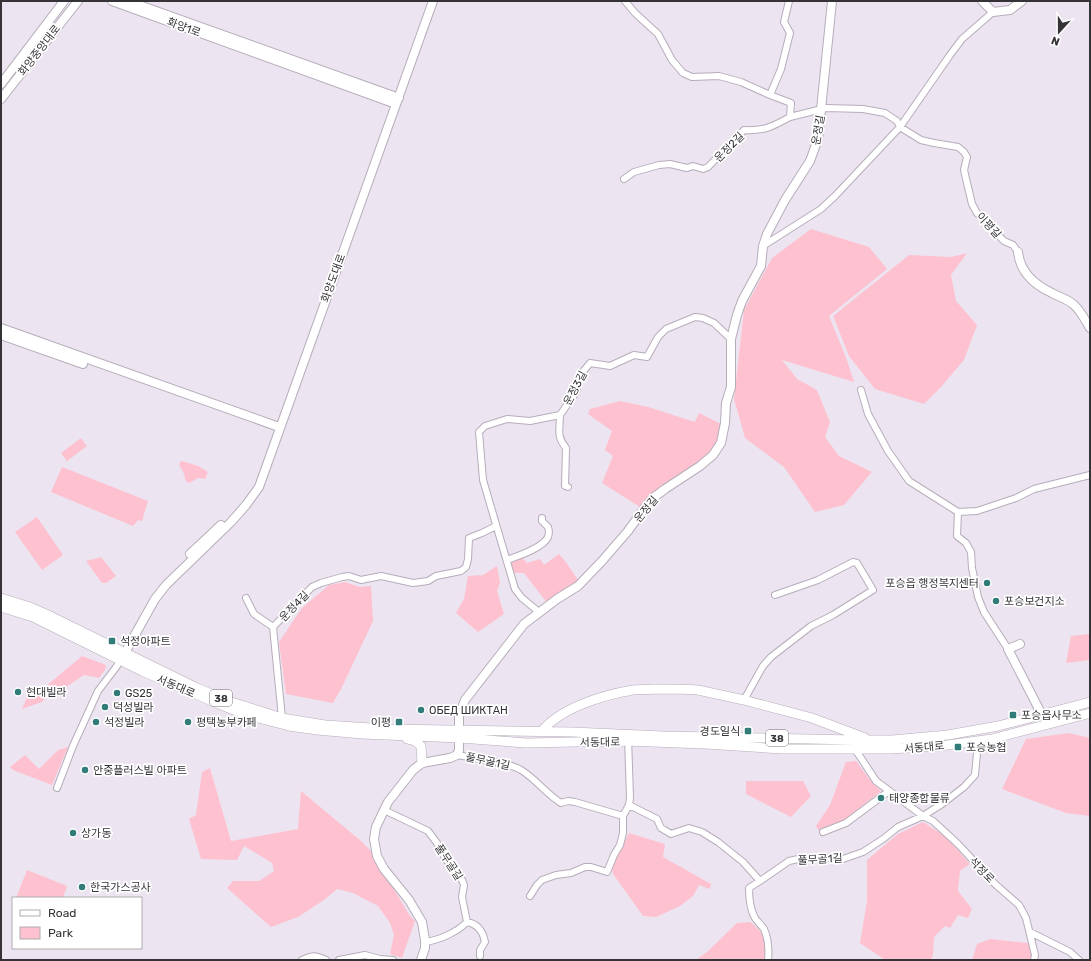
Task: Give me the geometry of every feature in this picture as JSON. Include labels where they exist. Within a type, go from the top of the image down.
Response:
[{"type":"main road","name":"서동대로","points":[[1,598],[30,607],[46,614],[120,655],[219,704],[244,714],[266,720],[289,726],[317,730],[402,736],[541,732],[782,749],[890,749],[933,747],[992,739],[1090,714]]},
{"type":"main road","name":"서동대로","points":[[1,607],[33,617],[235,704],[282,718],[340,726],[460,734],[526,743],[663,736],[892,740],[948,735],[998,726],[1090,702]]},
{"type":"main road","name":"서동대로","points":[[541,732],[556,718],[576,707],[609,696],[634,690],[685,689],[698,690],[744,700],[812,718],[870,740]]},
{"type":"main road","points":[[402,736],[406,739],[415,741],[421,746],[422,763]]},
{"type":"street","name":"화양중앙대로","points":[[1,84],[64,1]]},
{"type":"street","name":"화양중앙대로","points":[[1,99],[78,1]]},
{"type":"street","name":"화양1로","points":[[112,1],[257,50]]},
{"type":"street","name":"화양1로","points":[[128,1],[257,50]]},
{"type":"street","name":"화양도대로","points":[[395,100],[428,1]]},
{"type":"street","name":"화양도대로","points":[[120,655],[155,598],[249,495],[255,485],[277,429],[395,100],[433,1]]},
{"type":"street","points":[[625,1],[635,13],[658,34],[672,60],[683,73],[692,77],[719,76],[742,82],[791,103],[790,117]]},
{"type":"street","points":[[770,95],[781,69],[790,33],[784,22],[789,1]]},
{"type":"street","name":"운정길","points":[[460,734],[459,715],[465,700],[524,624],[578,586],[624,536],[653,498],[665,488],[700,466],[713,455],[721,443],[725,423],[726,403],[731,387],[731,339],[737,315],[742,302],[761,266],[763,246],[770,227],[810,161],[818,139],[832,1]]},
{"type":"street","points":[[982,1],[993,12]]},
{"type":"street","points":[[763,246],[821,209],[900,127],[962,39],[993,12],[1010,10],[1022,1]]},
{"type":"street","points":[[257,50],[395,100]]},
{"type":"street","name":"운정2길","points":[[624,179],[634,172],[659,165],[670,164],[687,168],[694,166],[703,169],[708,167],[744,130],[762,130],[776,125],[790,117],[821,109]]},
{"type":"street","name":"이평길","points":[[821,109],[863,109],[885,113],[897,121],[900,127],[921,140],[954,145],[958,147],[967,157],[964,170],[972,204],[977,213],[989,222],[1004,242],[1013,245],[1018,252],[1019,260],[1028,277],[1051,293],[1068,300],[1074,305],[1090,327]]},
{"type":"street","name":"운정3길","points":[[568,487],[565,486],[564,480],[566,448],[561,442],[559,436],[560,415],[576,392],[578,378],[590,363],[610,366],[634,355],[647,357],[658,337],[666,329],[695,316],[714,323],[731,339]]},
{"type":"street","points":[[1,328],[277,429]]},
{"type":"street","points":[[1,335],[277,429]]},
{"type":"street","points":[[861,390],[868,414],[888,451],[909,481],[958,512],[977,511],[1016,498],[1034,489],[1090,475]]},
{"type":"street","name":"운정3길","points":[[539,612],[522,598],[515,589],[483,480],[479,432],[485,426],[507,419],[530,421],[560,415]]},
{"type":"street","points":[[958,512],[957,536],[966,542],[971,552],[972,568],[978,597],[984,612],[1008,649],[1047,725]]},
{"type":"street","points":[[507,560],[531,551],[545,541],[549,536],[548,527],[542,521],[542,518]]},
{"type":"street","name":"운정4길","points":[[282,718],[273,627],[312,587],[349,576],[361,580],[381,576],[413,583],[428,581],[436,576],[461,571],[466,568],[469,538],[496,526]]},
{"type":"street","points":[[744,700],[763,666],[771,657],[811,626],[833,615],[873,590],[857,563],[853,562],[818,580],[775,595]]},
{"type":"street","points":[[246,598],[254,614],[273,627]]},
{"type":"street","points":[[1008,649],[1020,644]]},
{"type":"street","points":[[57,788],[73,746],[98,691],[117,666],[120,655]]},
{"type":"street","points":[[421,960],[425,948],[422,922],[409,900],[384,869],[377,856],[374,847],[376,827],[384,810],[413,770],[422,763],[450,758],[457,755],[459,750],[460,734]]},
{"type":"street","points":[[530,896],[542,880],[556,875],[571,873],[585,867],[591,867],[607,872],[620,845],[623,833],[623,816],[629,805],[628,738]]},
{"type":"street","name":"풀무골1길","points":[[768,960],[769,953],[764,928],[754,916],[749,895],[749,888],[789,861],[803,858],[830,858],[843,860],[863,852],[898,827],[923,816],[942,804],[964,787],[975,774],[977,741]]},
{"type":"street","points":[[855,749],[876,781],[923,816]]},
{"type":"street","name":"풀무골1길","points":[[457,755],[509,765],[520,769],[550,796],[561,803],[568,801],[575,802],[623,816]]},
{"type":"street","points":[[823,832],[846,823],[889,791]]},
{"type":"street","points":[[629,805],[657,819],[662,828],[671,834],[689,828],[702,832],[718,842],[743,862],[760,881]]},
{"type":"street","name":"풀무골길","points":[[384,810],[428,831],[437,843],[445,858],[462,880],[464,885],[462,897],[467,922]]},
{"type":"street","name":"석정로","points":[[923,816],[933,821],[958,844],[995,884],[1019,905],[1026,918],[1030,932],[1035,955],[1034,960]]},
{"type":"street","points":[[425,942],[432,941],[461,928],[467,922],[477,926],[484,936],[485,942],[480,950],[480,956]]},
{"type":"street","points":[[1030,932],[1070,952],[1079,960]]},
{"type":"street","points":[[339,960],[365,955],[380,959],[393,960]]},
{"type":"street","points":[[302,960],[312,956],[317,956],[326,960]]},
{"type":"green space","points":[[811,229],[869,247],[887,269],[829,316],[847,360],[854,382],[782,360],[797,379],[817,390],[830,422],[825,437],[839,456],[872,472],[844,505],[815,512],[784,467],[745,438],[734,399],[744,310],[772,258]]},
{"type":"green space","points":[[967,253],[951,275],[956,301],[977,325],[964,360],[924,404],[875,389],[849,356],[833,316],[909,255],[951,257]]},
{"type":"green space","points":[[620,401],[648,407],[695,422],[699,413],[721,424],[717,440],[710,453],[694,466],[656,490],[640,507],[602,483],[613,456],[605,450],[612,431],[588,414],[590,409]]},
{"type":"green space","points":[[81,438],[87,446],[67,461],[61,453]]},
{"type":"green space","points":[[182,461],[198,466],[208,472],[205,479],[198,478],[189,483],[185,480],[185,476],[179,463]]},
{"type":"green space","points":[[62,467],[148,501],[142,521],[138,520],[133,526],[51,492]]},
{"type":"green space","points":[[37,517],[63,555],[42,570],[15,532]]},
{"type":"green space","points":[[559,554],[579,581],[551,608],[524,573],[513,573],[509,561],[522,557],[527,563],[540,559],[544,565]]},
{"type":"green space","points":[[101,557],[116,576],[106,583],[102,583],[86,561]]},
{"type":"green space","points":[[497,566],[500,583],[497,591],[504,614],[478,632],[456,613],[464,599],[468,576],[483,575]]},
{"type":"green space","points":[[345,582],[360,587],[371,586],[373,621],[342,687],[333,703],[286,694],[279,642],[302,608],[329,585]]},
{"type":"green space","points":[[1090,634],[1090,660],[1066,663],[1071,636]]},
{"type":"green space","points":[[82,656],[106,665],[105,670],[99,678],[84,675],[57,693],[51,692],[42,702],[22,709],[28,695],[33,697]]},
{"type":"green space","points":[[1069,733],[1090,738],[1090,816],[1066,813],[1002,789],[1026,739]]},
{"type":"green space","points":[[68,747],[52,785],[13,770],[10,767],[25,755],[39,769],[58,750]]},
{"type":"green space","points":[[856,761],[870,780],[881,791],[844,820],[818,830],[816,826],[830,805],[846,762]]},
{"type":"green space","points":[[210,768],[231,841],[298,829],[301,791],[361,841],[370,850],[410,916],[415,921],[402,958],[390,954],[394,935],[390,923],[378,906],[353,893],[337,889],[324,900],[298,917],[271,927],[227,888],[233,881],[259,881],[274,871],[272,863],[244,846],[237,860],[201,859],[189,819],[196,815],[202,772]]},
{"type":"green space","points":[[746,781],[803,781],[811,796],[791,817],[746,794]]},
{"type":"green space","points":[[923,822],[945,836],[970,864],[960,871],[958,891],[972,909],[968,918],[958,915],[950,928],[945,926],[934,937],[933,955],[931,960],[885,960],[860,943],[867,901],[867,860],[898,834]]},
{"type":"green space","points":[[629,833],[665,844],[663,857],[711,884],[710,889],[699,885],[693,896],[680,906],[656,917],[643,916],[613,874],[612,868]]},
{"type":"green space","points":[[27,870],[67,886],[63,897],[16,897]]},
{"type":"green space","points":[[750,922],[762,934],[765,960],[696,960],[707,952],[737,923]]},
{"type":"green space","points":[[990,939],[1028,943],[1032,956],[1031,960],[972,960],[977,944]]},
{"type":"place","name":"포승읍 행정복지센터","points":[[987,583]]},
{"type":"place","name":"포승보건지소","points":[[996,601]]},
{"type":"place","name":"석정아파트","points":[[112,641]]},
{"type":"place","name":"현대빌라","points":[[18,692]]},
{"type":"place","name":"GS25","points":[[117,693]]},
{"type":"place","name":"덕성빌라","points":[[105,707]]},
{"type":"place","name":"ОБЕД ШИКТАН","points":[[421,710]]},
{"type":"place","name":"포승읍사무소","points":[[1013,715]]},
{"type":"place","name":"석정빌라","points":[[96,722]]},
{"type":"place","name":"평택농부카페","points":[[188,722]]},
{"type":"place","name":"이평","points":[[399,722]]},
{"type":"place","name":"경도일식","points":[[748,731]]},
{"type":"place","name":"포승농협","points":[[958,747]]},
{"type":"place","name":"안중플러스빌 아파트","points":[[85,770]]},
{"type":"place","name":"태양종합물류","points":[[881,798]]},
{"type":"place","name":"상가동","points":[[73,833]]},
{"type":"place","name":"한국가스공사","points":[[82,887]]}]
